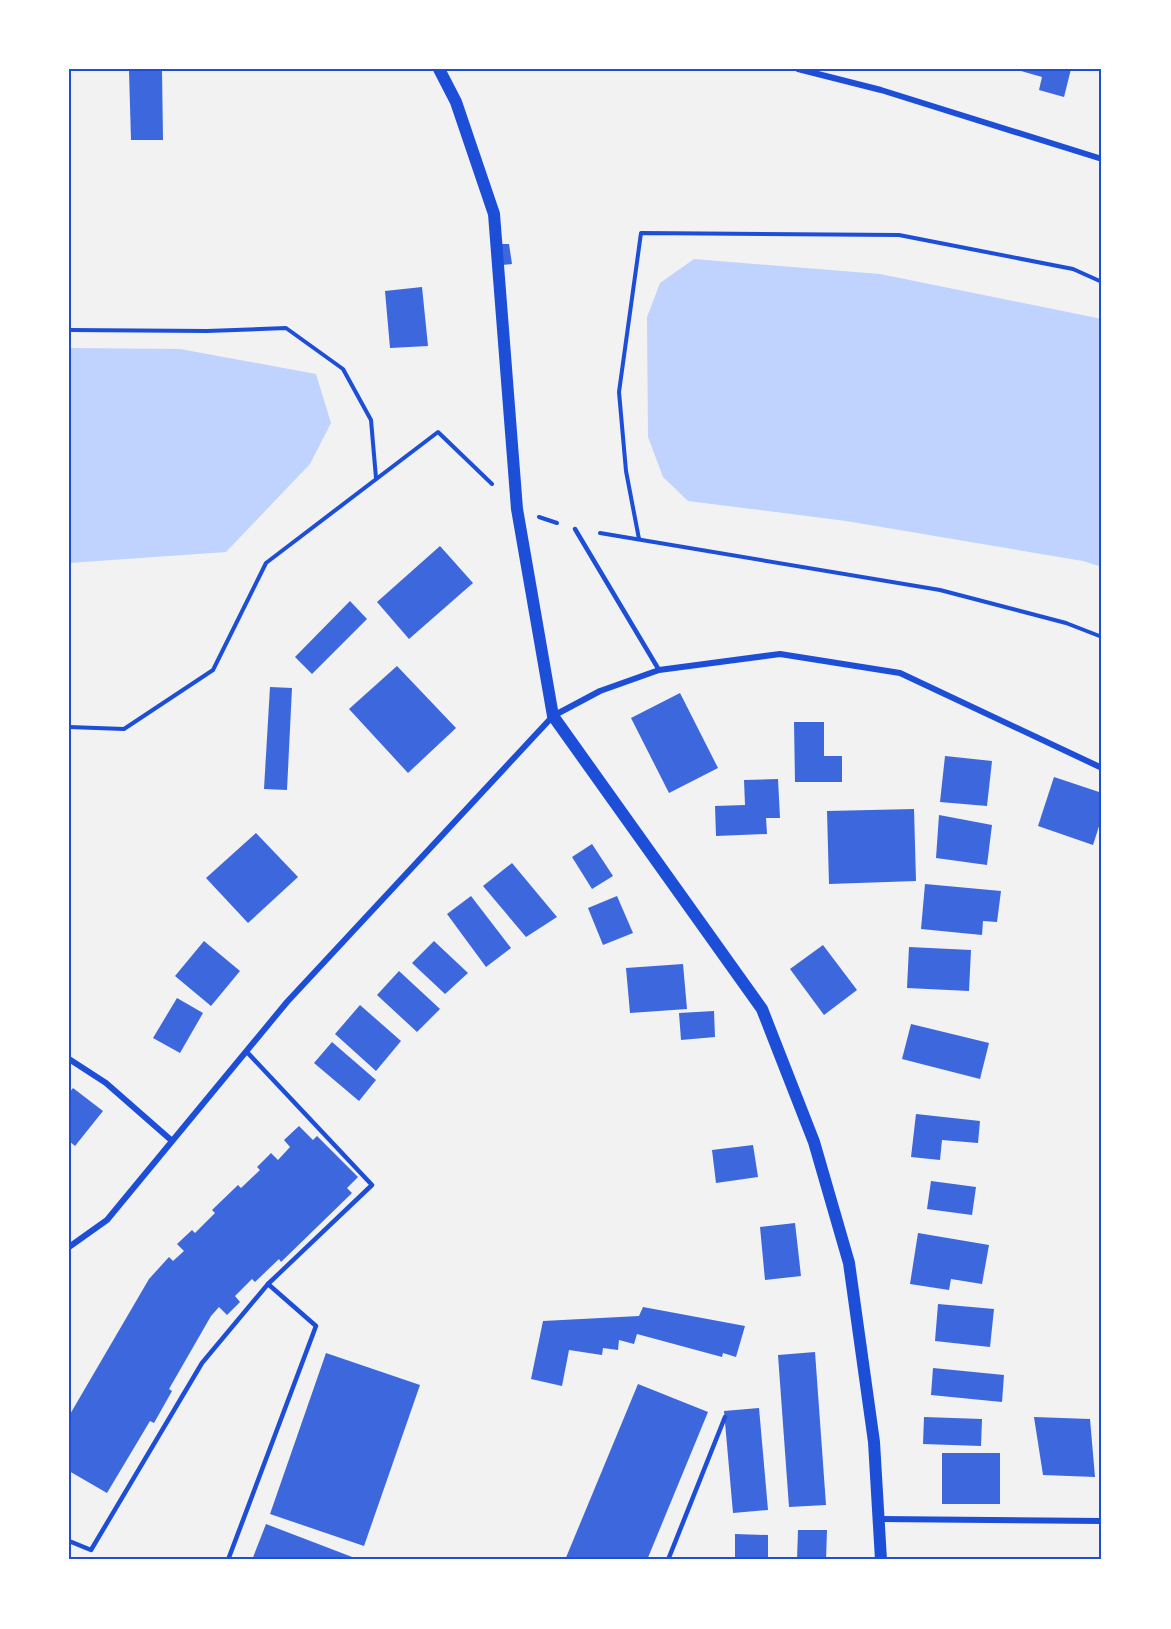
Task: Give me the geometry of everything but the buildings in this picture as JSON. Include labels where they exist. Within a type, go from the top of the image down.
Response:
[{"type":"main road","points":[[439,69],[456,102],[494,214],[517,509],[554,716],[762,1009],[814,1142],[849,1263],[874,1442],[881,1560]]},
{"type":"street","points":[[798,69],[880,90],[1102,159]]},
{"type":"street","points":[[69,1247],[106,1220],[287,1002],[554,716],[600,691],[659,670],[780,654],[900,673],[1084,757],[1102,768]]},
{"type":"street","points":[[69,1059],[106,1083],[171,1140]]},
{"type":"street","points":[[880,1519],[1102,1521]]},
{"type":"lane","points":[[575,529],[659,670]]},
{"type":"lane","points":[[69,1541],[91,1550],[202,1363],[268,1284],[372,1185],[246,1051]]},
{"type":"lane","points":[[228,1560],[316,1326],[268,1284]]},
{"type":"lane","points":[[668,1560],[725,1417]]},
{"type":"path","points":[[639,539],[626,471],[619,392],[641,233],[899,235],[1073,269],[1102,282]]},
{"type":"path","points":[[69,330],[207,331],[286,328],[343,369],[371,420],[376,479]]},
{"type":"path","points":[[69,727],[124,729],[213,670],[266,562],[438,432],[517,509],[575,529],[940,590],[1066,623],[1102,636]]},
{"type":"water","points":[[694,259],[880,274],[1102,319],[1102,567],[1083,561],[846,521],[688,501],[663,477],[648,437],[647,317],[660,283]]},
{"type":"water","points":[[69,348],[180,349],[316,374],[331,423],[310,464],[226,552],[69,563]]}]
